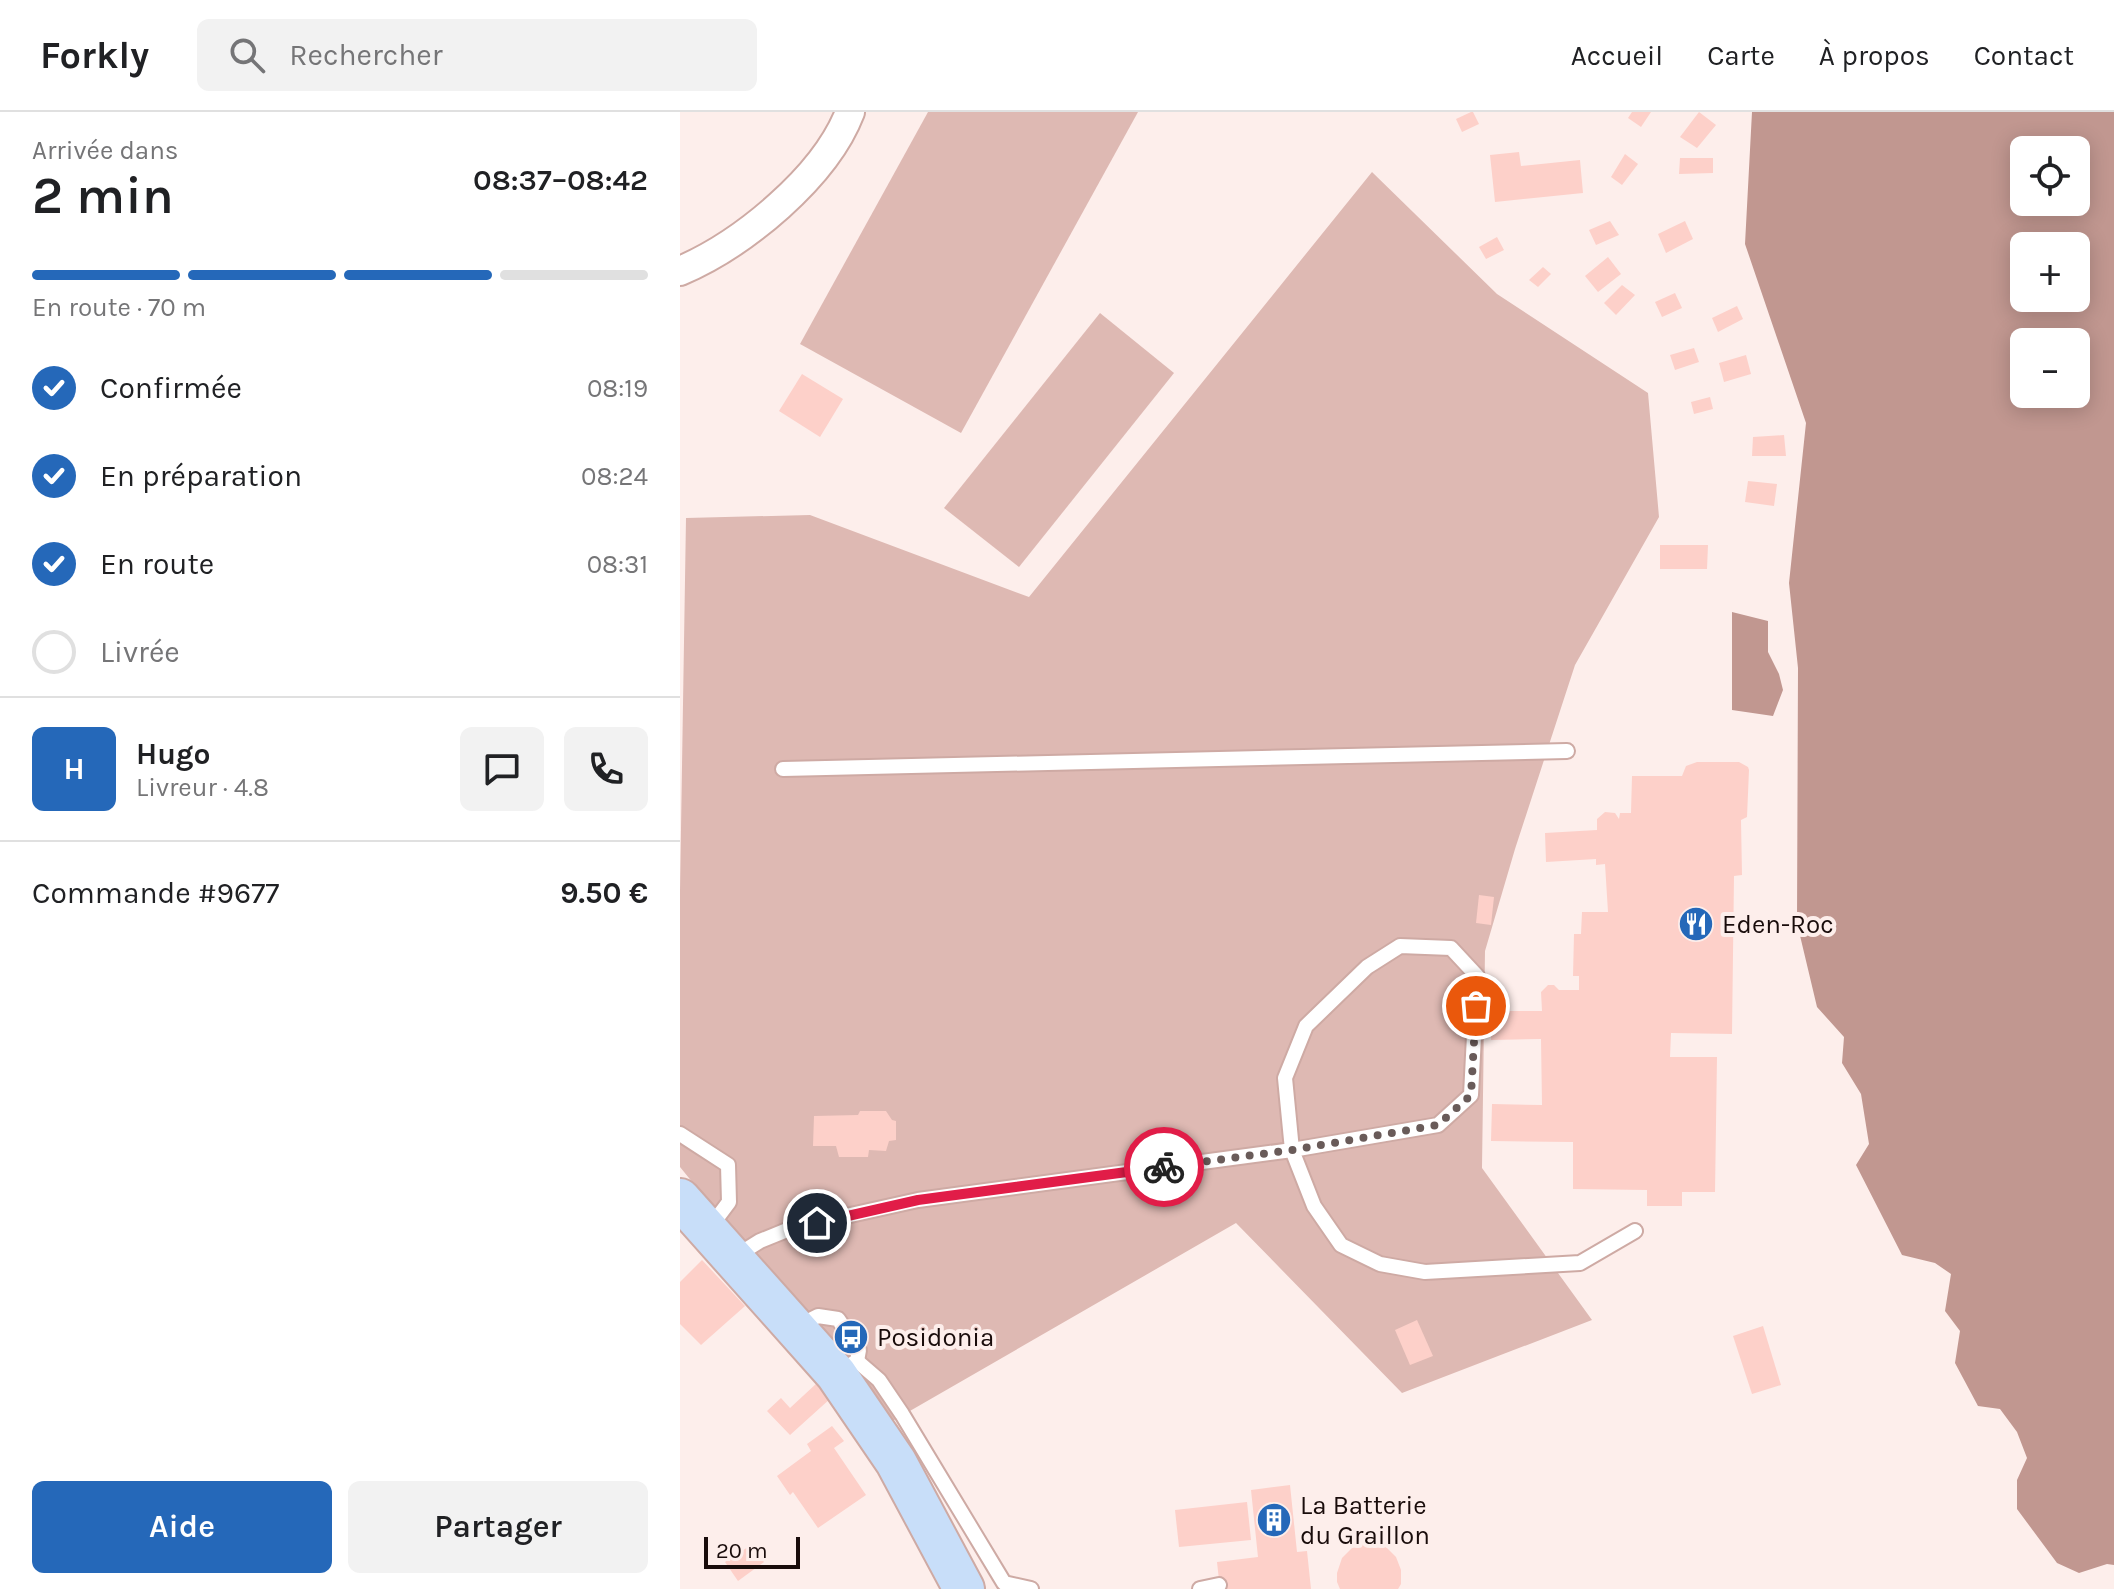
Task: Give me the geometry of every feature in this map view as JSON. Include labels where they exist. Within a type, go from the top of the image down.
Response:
[{"type":"street","points":[[680,271],[707,259],[758,225],[809,176],[843,130],[850,112]]},
{"type":"street","points":[[680,1199],[795,1327],[846,1368],[964,1589]]},
{"type":"lane","points":[[783,769],[1567,751]]},
{"type":"lane","points":[[680,1134],[728,1165],[729,1202],[720,1244],[760,1241],[792,1228],[918,1200],[1292,1150],[1438,1125],[1471,1095],[1477,976],[1451,948],[1400,946],[1367,967],[1306,1026],[1285,1078],[1292,1150],[1314,1206],[1341,1245],[1380,1264],[1425,1272],[1580,1263],[1635,1231]]},
{"type":"lane","points":[[846,1368],[879,1380],[1004,1583],[1031,1589]]},
{"type":"lane","points":[[1200,1589],[1219,1585]]},
{"type":"shaded area","points":[[928,112],[1138,112],[961,433],[800,344]]},
{"type":"shaded area","points":[[1752,112],[2114,112],[2114,1565],[2107,1564],[2079,1573],[2057,1563],[2017,1509],[2017,1480],[2027,1458],[2017,1432],[2000,1409],[1978,1406],[1955,1363],[1960,1331],[1945,1311],[1951,1274],[1935,1263],[1902,1255],[1856,1165],[1869,1144],[1861,1094],[1842,1063],[1844,1037],[1817,1007],[1797,923],[1798,668],[1789,583],[1806,423],[1745,244]]},
{"type":"shaded area","points":[[1372,172],[1497,294],[1648,393],[1659,517],[1575,665],[1485,951],[1482,1168],[1592,1320],[1402,1393],[1236,1223],[889,1423],[680,1167],[680,891],[686,518],[810,515],[1029,597]]},
{"type":"shaded area","points":[[1100,313],[1174,373],[1019,567],[944,508]]},
{"type":"shaded area","points":[[1732,612],[1768,621],[1768,652],[1783,690],[1773,716],[1732,710]]},
{"type":"building","points":[[1471,112],[1479,124],[1462,132],[1456,119]]},
{"type":"building","points":[[1632,112],[1651,112],[1641,127],[1628,118]]},
{"type":"building","points":[[1699,112],[1716,125],[1697,148],[1680,137]]},
{"type":"building","points":[[1519,152],[1521,166],[1580,160],[1583,193],[1495,202],[1490,155]]},
{"type":"building","points":[[1625,154],[1638,164],[1622,185],[1611,177]]},
{"type":"building","points":[[1680,158],[1713,158],[1713,173],[1679,174]]},
{"type":"building","points":[[1610,221],[1619,235],[1596,245],[1589,230]]},
{"type":"building","points":[[1685,221],[1693,239],[1666,253],[1658,234]]},
{"type":"building","points":[[1497,237],[1504,250],[1486,259],[1479,247]]},
{"type":"building","points":[[1608,257],[1621,274],[1598,292],[1585,276]]},
{"type":"building","points":[[1543,267],[1551,274],[1538,287],[1529,280]]},
{"type":"building","points":[[1622,285],[1635,295],[1616,315],[1604,303]]},
{"type":"building","points":[[1675,293],[1682,308],[1662,317],[1655,302]]},
{"type":"building","points":[[1737,306],[1743,319],[1718,332],[1712,318]]},
{"type":"building","points":[[1694,348],[1699,362],[1675,370],[1670,355]]},
{"type":"building","points":[[1746,355],[1751,374],[1724,382],[1719,363]]},
{"type":"building","points":[[802,374],[843,399],[820,437],[779,411]]},
{"type":"building","points":[[1710,397],[1713,409],[1694,414],[1691,402]]},
{"type":"building","points":[[1784,435],[1786,456],[1752,456],[1753,437]]},
{"type":"building","points":[[1748,481],[1777,484],[1774,506],[1745,502]]},
{"type":"building","points":[[1660,545],[1708,545],[1707,569],[1660,569]]},
{"type":"building","points":[[1697,762],[1739,762],[1749,770],[1747,817],[1741,820],[1742,875],[1734,876],[1732,1034],[1671,1033],[1670,1057],[1717,1057],[1715,1192],[1682,1192],[1682,1206],[1647,1206],[1647,1190],[1573,1189],[1573,1142],[1491,1141],[1492,1104],[1542,1105],[1541,1039],[1491,1040],[1492,1011],[1542,1011],[1541,992],[1548,985],[1554,985],[1559,990],[1579,990],[1579,976],[1573,976],[1574,934],[1581,934],[1582,912],[1608,912],[1605,864],[1596,865],[1596,859],[1546,862],[1545,833],[1597,830],[1597,819],[1605,812],[1615,813],[1619,819],[1620,813],[1631,813],[1632,776],[1682,776],[1686,766]]},
{"type":"building","points":[[1479,895],[1494,897],[1491,925],[1476,923]]},
{"type":"building","points":[[860,1111],[886,1111],[896,1121],[896,1140],[889,1141],[886,1151],[869,1150],[868,1157],[839,1157],[836,1146],[813,1146],[814,1116],[858,1115]]},
{"type":"building","points":[[702,1260],[745,1306],[701,1345],[680,1324],[680,1282]]},
{"type":"building","points":[[1417,1320],[1433,1356],[1410,1365],[1395,1330]]},
{"type":"building","points":[[1763,1326],[1781,1385],[1752,1394],[1733,1336]]},
{"type":"building","points":[[817,1383],[831,1398],[790,1435],[767,1411],[781,1398],[790,1408]]},
{"type":"building","points":[[832,1426],[844,1441],[834,1448],[866,1495],[818,1528],[793,1492],[790,1495],[777,1476],[811,1451],[807,1444]]},
{"type":"building","name":"La Batterie du Graillon","points":[[1290,1485],[1297,1552],[1307,1551],[1311,1589],[1220,1589],[1217,1562],[1258,1557],[1251,1490]]},
{"type":"building","points":[[1247,1502],[1251,1540],[1179,1547],[1175,1510]]},
{"type":"building","points":[[1368,1542],[1386,1547],[1396,1557],[1401,1570],[1398,1589],[1340,1589],[1337,1573],[1342,1558],[1353,1547]]},
{"type":"building","points":[[751,1545],[764,1562],[738,1581],[725,1562]]},
{"type":"way so far","points":[[1164,1167],[1292,1150],[1438,1125],[1471,1095],[1476,1006]]},
{"type":"place","name":"Eden-Roc","points":[[1696,924]]},
{"type":"place","name":"Posidonia","points":[[851,1337]]},
{"type":"place","name":"La Batterie du Graillon","points":[[1274,1520]]},
{"type":"route","points":[[817,1223],[918,1200],[1164,1167]]}]
